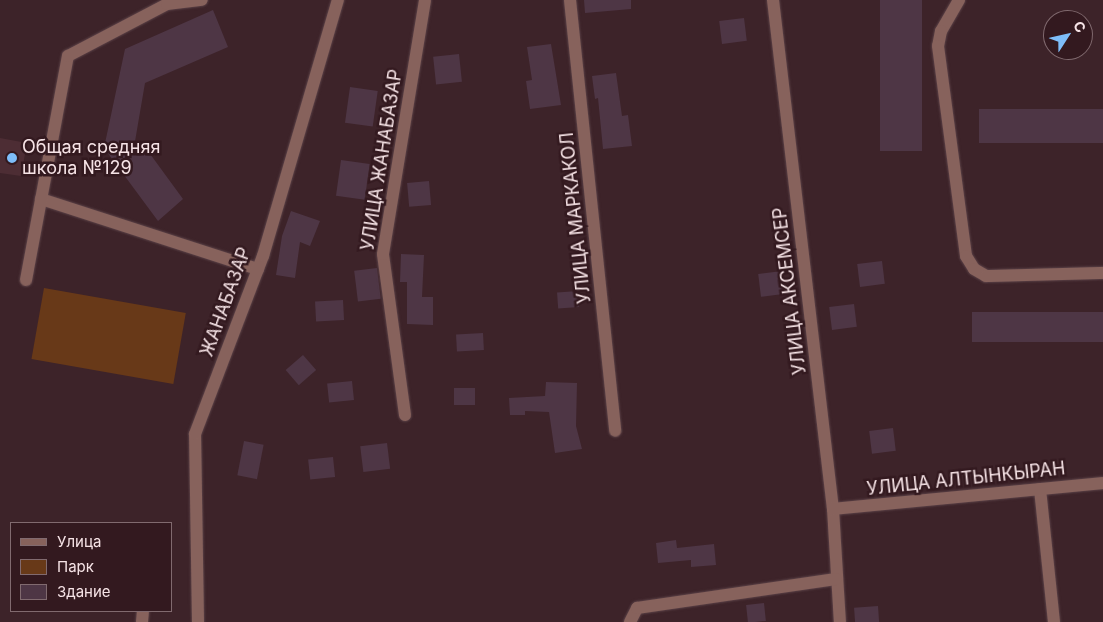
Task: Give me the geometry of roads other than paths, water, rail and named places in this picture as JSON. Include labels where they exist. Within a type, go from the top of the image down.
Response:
[{"type":"street","points":[[26,280],[68,56],[167,4],[202,0]]},
{"type":"street","name":"ЖАНАБАЗАР","points":[[198,622],[195,434],[258,269],[338,0]]},
{"type":"street","name":"УЛИЦА ЖАНАБАЗАР","points":[[406,415],[383,254],[425,0]]},
{"type":"street","name":"УЛИЦА МАРКАКОЛ","points":[[570,0],[615,432]]},
{"type":"street","name":"УЛИЦА АКСЕМСЕР","points":[[773,0],[833,509],[840,622]]},
{"type":"street","points":[[960,0],[941,31],[938,46],[966,256],[974,269],[986,276],[1103,273]]},
{"type":"street","points":[[41,199],[258,269]]},
{"type":"street","name":"УЛИЦА АЛТЫНКЫРАН","points":[[833,509],[1103,483]]},
{"type":"street","points":[[1040,489],[1054,622]]},
{"type":"street","points":[[630,622],[637,608],[836,579]]},
{"type":"place","name":"Общая средняя школа №129","points":[[12,158]]}]
